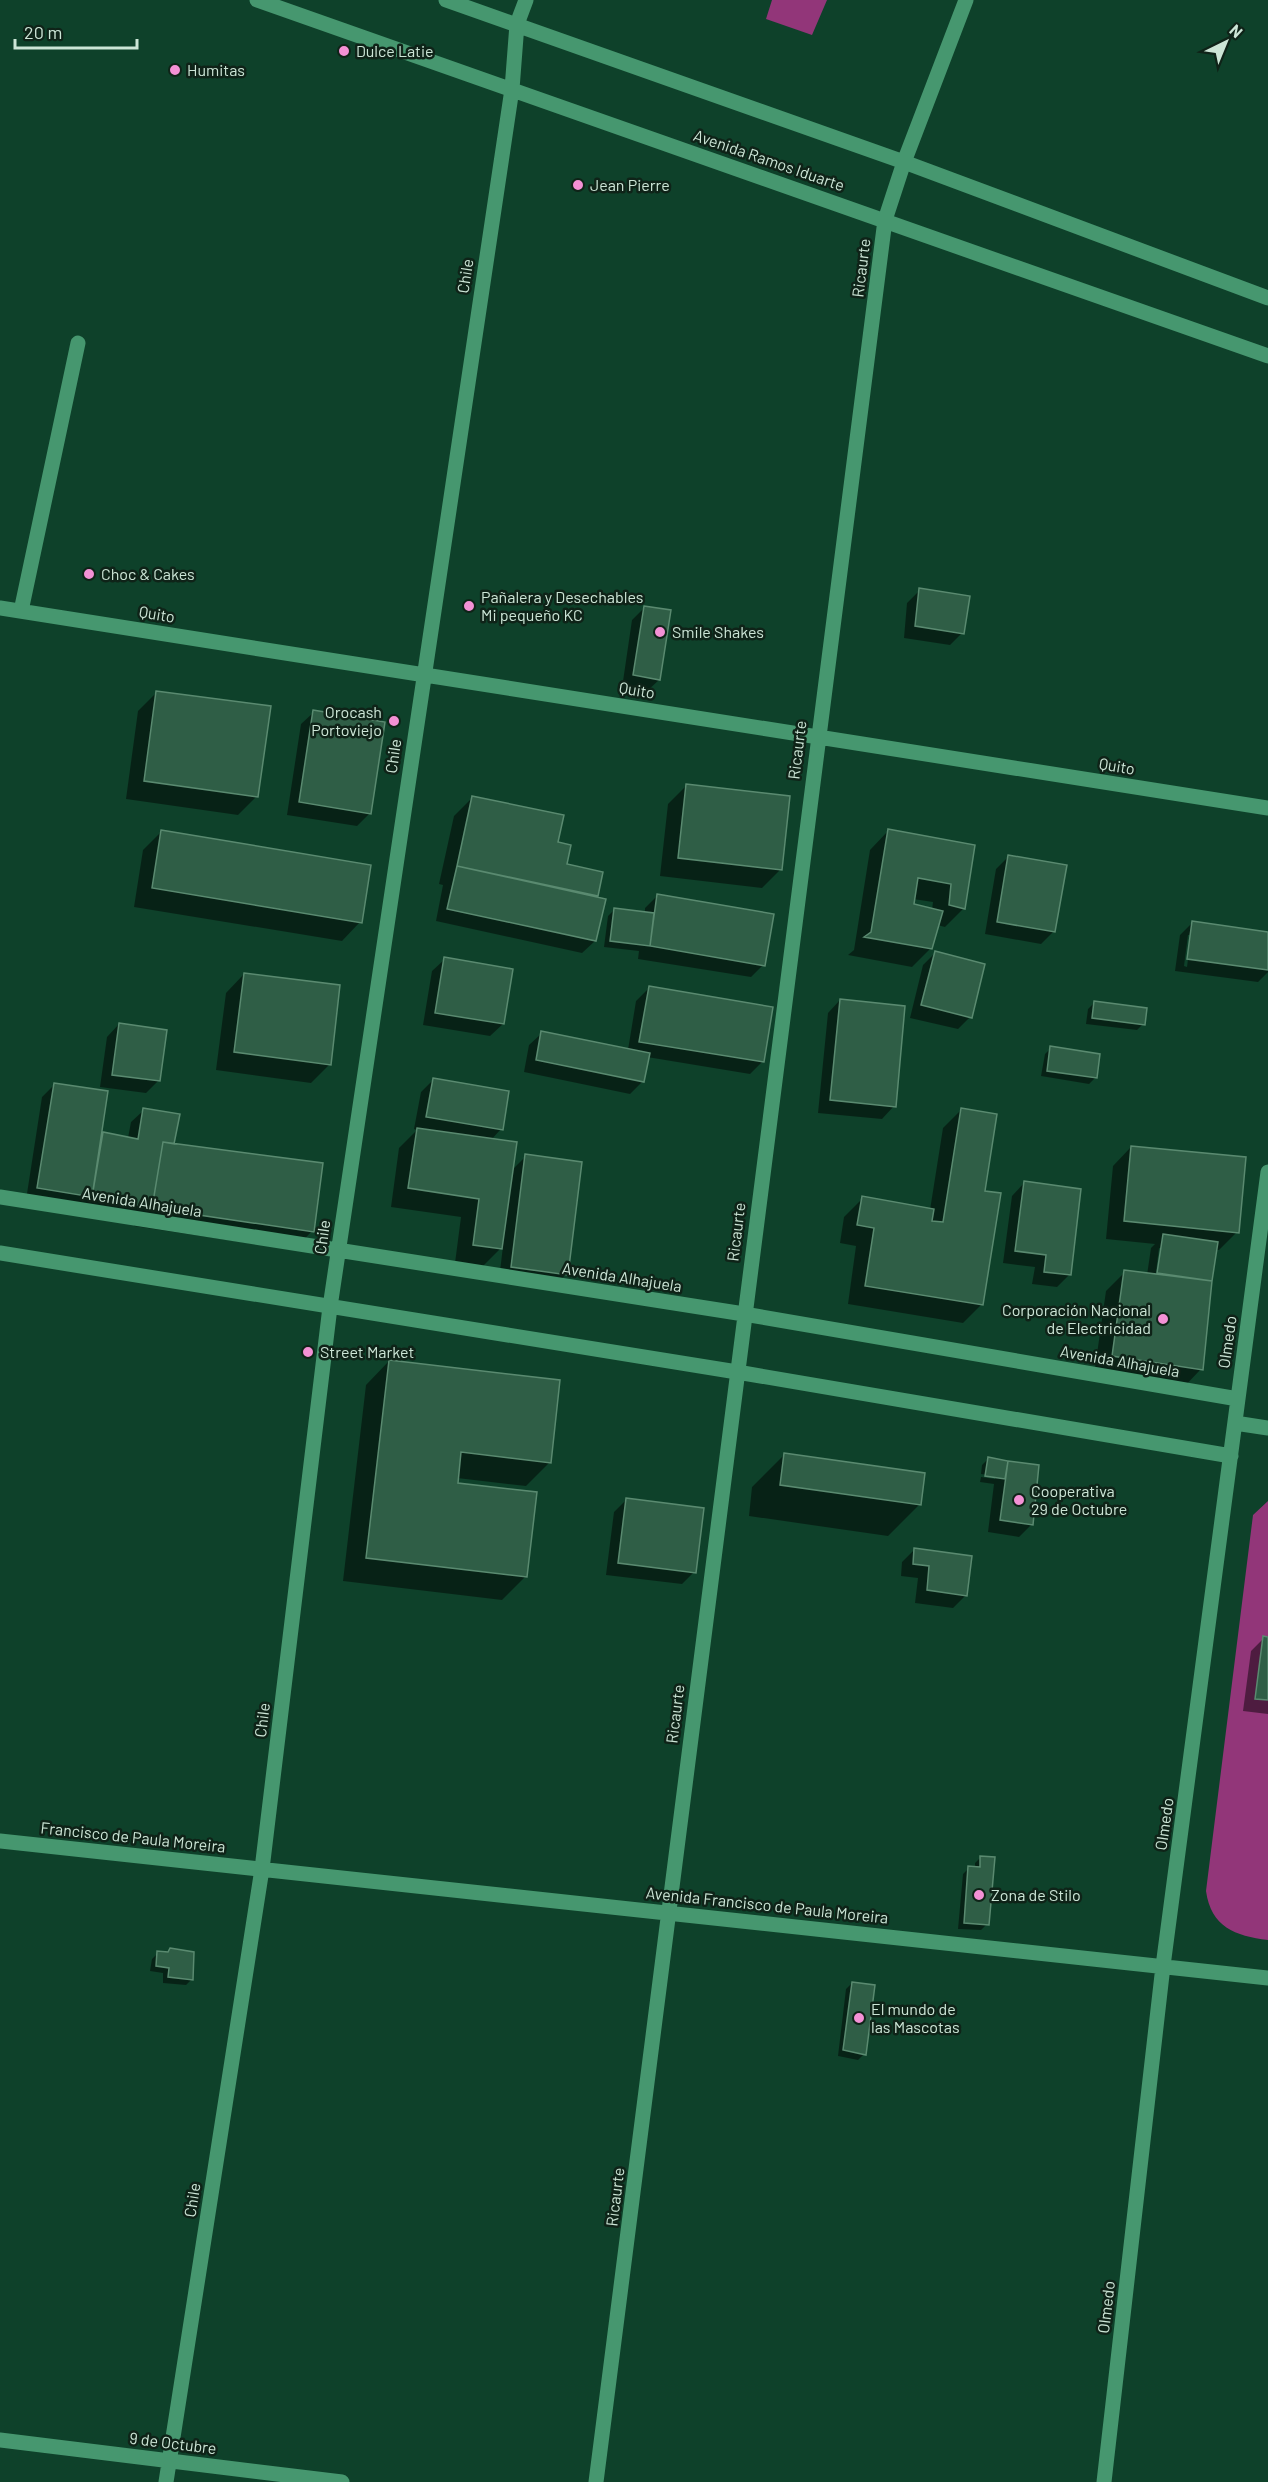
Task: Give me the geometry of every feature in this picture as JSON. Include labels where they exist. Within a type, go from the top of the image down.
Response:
[{"type":"street","name":"Avenida Ramos Iduarte","points":[[257,0],[885,219],[1268,356]]},
{"type":"street","points":[[446,0],[904,162],[1268,298]]},
{"type":"street","name":"Chile","points":[[166,2482],[262,1869],[330,1307],[512,89],[517,24],[526,0]]},
{"type":"street","name":"Ricaurte","points":[[596,2482],[885,219],[904,162],[966,0]]},
{"type":"street","points":[[21,611],[78,343]]},
{"type":"street","name":"Quito","points":[[0,608],[1268,808]]},
{"type":"street","name":"Olmedo","points":[[1104,2482],[1163,1966],[1268,1172]]},
{"type":"street","name":"Avenida Alhajuela","points":[[0,1197],[338,1252],[744,1314],[1238,1400]]},
{"type":"street","points":[[0,1253],[736,1372],[1231,1456]]},
{"type":"street","points":[[1234,1423],[1268,1428]]},
{"type":"street","name":"Francisco de Paula Moreira","points":[[0,1841],[262,1869]]},
{"type":"street","name":"Avenida Francisco de Paula Moreira","points":[[262,1869],[1268,1978]]},
{"type":"street","name":"9 de Octubre","points":[[0,2440],[342,2482]]},
{"type":"shaded area","points":[[772,0],[827,0],[812,35],[766,19]]},
{"type":"shaded area","points":[[1268,1501],[1268,1940],[1245,1936],[1226,1927],[1213,1913],[1206,1891],[1253,1515]]},
{"type":"building","points":[[919,588],[970,596],[964,634],[915,626]]},
{"type":"building","points":[[644,606],[671,610],[660,680],[633,675]]},
{"type":"building","points":[[156,691],[271,706],[258,797],[144,781]]},
{"type":"building","points":[[313,710],[385,722],[371,814],[299,802]]},
{"type":"building","points":[[686,784],[790,796],[782,870],[678,858]]},
{"type":"building","points":[[472,796],[564,815],[558,842],[571,845],[567,864],[603,872],[598,896],[457,866]]},
{"type":"building","points":[[888,829],[975,845],[965,909],[949,905],[951,884],[918,878],[914,904],[943,911],[932,949],[864,937],[871,932]]},
{"type":"building","points":[[161,830],[371,865],[362,923],[152,888]]},
{"type":"building","points":[[1008,855],[1067,865],[1055,932],[997,922]]},
{"type":"building","points":[[457,866],[606,899],[596,941],[447,909]]},
{"type":"building","points":[[657,894],[774,914],[765,966],[650,946]]},
{"type":"building","points":[[614,908],[654,913],[650,946],[610,941]]},
{"type":"building","points":[[1192,921],[1268,932],[1268,970],[1187,959]]},
{"type":"building","points":[[935,951],[985,964],[972,1018],[921,1005]]},
{"type":"building","points":[[444,957],[513,969],[504,1024],[435,1013]]},
{"type":"building","points":[[244,973],[340,985],[331,1065],[234,1052]]},
{"type":"building","points":[[649,986],[773,1007],[764,1062],[639,1042]]},
{"type":"building","points":[[840,999],[905,1006],[896,1107],[830,1100]]},
{"type":"building","points":[[1094,1001],[1147,1008],[1145,1025],[1092,1018]]},
{"type":"building","points":[[119,1023],[167,1030],[160,1081],[112,1075]]},
{"type":"building","points":[[541,1031],[650,1053],[644,1082],[536,1060]]},
{"type":"building","points":[[1050,1046],[1100,1054],[1097,1078],[1047,1071]]},
{"type":"building","points":[[433,1078],[509,1091],[503,1130],[426,1117]]},
{"type":"building","points":[[54,1083],[108,1091],[92,1197],[37,1188]]},
{"type":"building","points":[[143,1108],[180,1114],[174,1144],[163,1142],[152,1208],[92,1197],[103,1132],[138,1139]]},
{"type":"building","points":[[961,1108],[997,1114],[985,1191],[1001,1193],[983,1305],[865,1286],[874,1228],[857,1225],[862,1196],[934,1209],[932,1221],[943,1222]]},
{"type":"building","points":[[417,1128],[517,1142],[502,1249],[473,1245],[479,1199],[408,1188]]},
{"type":"building","points":[[163,1142],[323,1163],[314,1232],[152,1208]]},
{"type":"building","points":[[1131,1146],[1246,1157],[1239,1233],[1124,1221]]},
{"type":"building","points":[[525,1154],[582,1162],[568,1275],[511,1267]]},
{"type":"building","points":[[1024,1181],[1081,1189],[1071,1275],[1044,1272],[1046,1255],[1015,1251]]},
{"type":"building","points":[[1163,1234],[1218,1242],[1212,1281],[1157,1273]]},
{"type":"building","name":"Corporación Nacional de Electricidad","points":[[1124,1270],[1212,1281],[1203,1370],[1112,1356]]},
{"type":"building","points":[[389,1360],[560,1380],[551,1463],[461,1452],[458,1483],[537,1492],[527,1577],[366,1558]]},
{"type":"building","points":[[784,1453],[925,1473],[921,1505],[780,1485]]},
{"type":"building","points":[[988,1457],[1008,1461],[1005,1479],[985,1476]]},
{"type":"building","name":"Cooperativa 29 de Octubre","points":[[1008,1461],[1039,1465],[1033,1525],[1000,1520]]},
{"type":"building","points":[[626,1498],[704,1508],[696,1573],[618,1563]]},
{"type":"building","points":[[914,1548],[972,1556],[967,1596],[927,1590],[929,1566],[913,1564]]},
{"type":"building","points":[[1263,1636],[1268,1637],[1268,1700],[1255,1699]]},
{"type":"building","name":"Zona de Stilo","points":[[980,1856],[995,1857],[989,1925],[964,1923],[968,1866],[980,1867]]},
{"type":"building","points":[[170,1948],[194,1952],[193,1980],[168,1977],[169,1968],[156,1966],[157,1951],[168,1952]]},
{"type":"building","name":"El mundo de las Mascotas","points":[[852,1982],[875,1985],[866,2055],[843,2050]]},
{"type":"place","name":"Dulce Latie","points":[[344,51]]},
{"type":"place","name":"Humitas","points":[[175,70]]},
{"type":"place","name":"Jean Pierre","points":[[578,185]]},
{"type":"place","name":"Choc & Cakes","points":[[89,574]]},
{"type":"place","name":"Pañalera y Desechables Mi pequeño KC","points":[[469,606]]},
{"type":"place","name":"Smile Shakes","points":[[660,632]]},
{"type":"place","name":"Orocash Portoviejo","points":[[394,721]]},
{"type":"place","name":"Corporación Nacional de Electricidad","points":[[1163,1319]]},
{"type":"place","name":"Street Market","points":[[308,1352]]},
{"type":"place","name":"Cooperativa 29 de Octubre","points":[[1019,1500]]},
{"type":"place","name":"Zona de Stilo","points":[[979,1895]]},
{"type":"place","name":"El mundo de las Mascotas","points":[[859,2018]]}]
